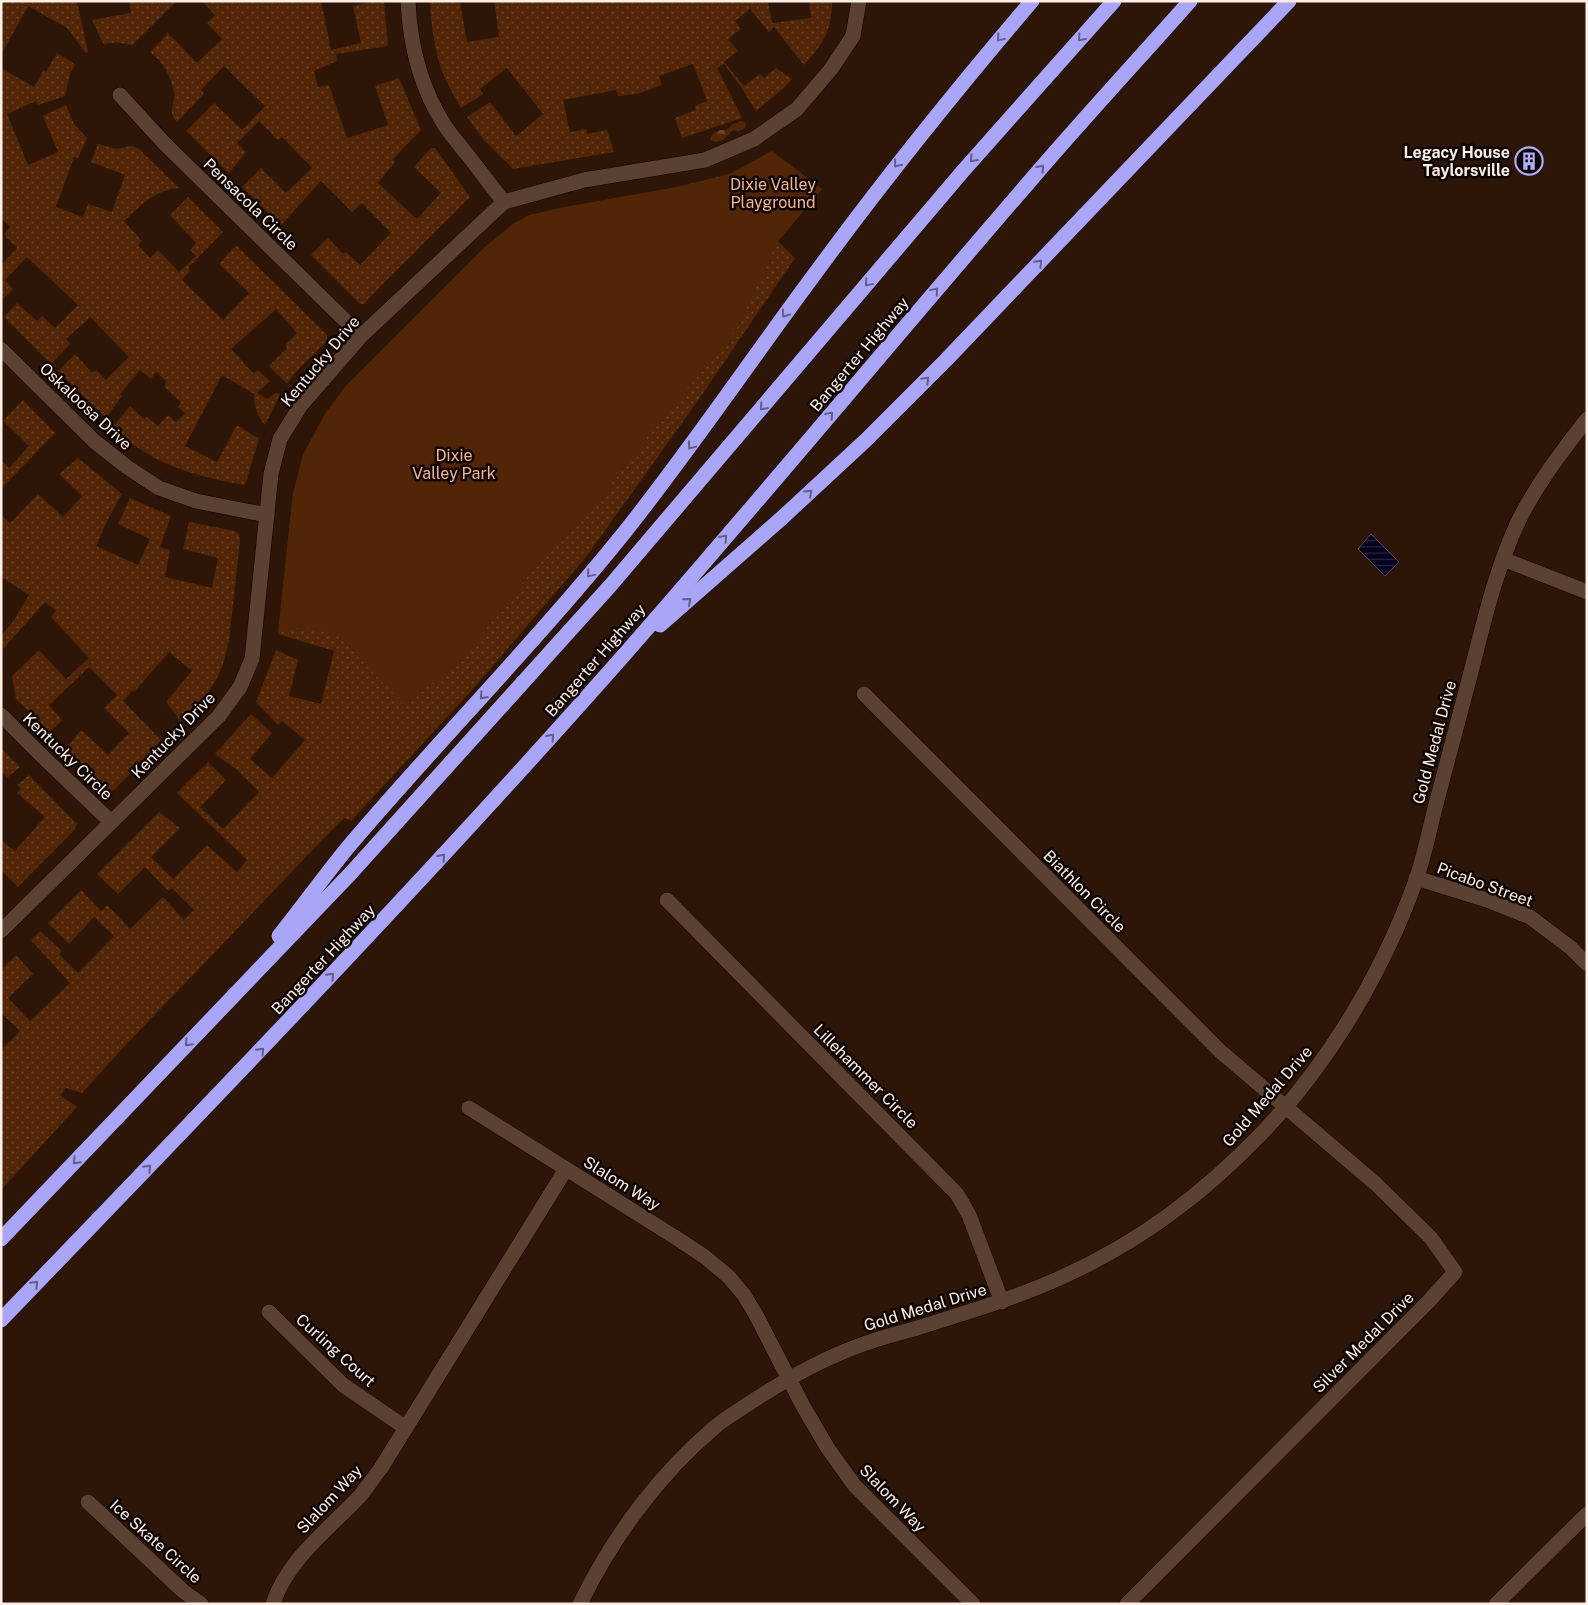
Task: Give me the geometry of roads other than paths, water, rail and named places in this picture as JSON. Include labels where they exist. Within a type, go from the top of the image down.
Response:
[{"type":"highway","points":[[222,1008],[350,846],[531,643],[623,534],[696,439],[754,356],[871,198],[949,99],[1032,1]]},
{"type":"highway","points":[[1,1239],[351,873],[610,586],[963,171],[1114,1]]},
{"type":"highway","name":"Bangerter Highway","points":[[1,1320],[298,1012],[624,655],[1033,176],[1190,1]]},
{"type":"highway","points":[[624,655],[783,517],[873,433],[953,353],[1289,1]]},
{"type":"street","points":[[408,1],[409,26],[414,54],[422,80],[432,102],[445,126],[504,202]]},
{"type":"street","name":"Kentucky Drive","points":[[1,931],[218,716],[240,687],[252,659],[271,474],[280,440],[301,405],[361,336],[504,202],[584,180],[705,160],[754,140],[797,109],[831,69],[853,36],[859,1]]},
{"type":"street","name":"Pensacola Circle","points":[[120,95],[165,144],[361,336]]},
{"type":"street","name":"Oskaloosa Drive","points":[[1,349],[94,441],[127,467],[159,488],[196,501],[267,515]]},
{"type":"street","name":"Gold Medal Drive","points":[[580,1604],[610,1551],[643,1502],[686,1454],[717,1425],[767,1392],[811,1367],[859,1346],[1002,1302],[1062,1277],[1124,1246],[1182,1207],[1231,1164],[1285,1107],[1338,1038],[1372,981],[1416,878],[1487,610],[1503,559],[1519,520],[1536,491],[1559,455],[1587,419]]},
{"type":"street","points":[[1503,559],[1587,592]]},
{"type":"street","name":"Biathlon Circle","points":[[864,694],[1220,1051],[1285,1107]]},
{"type":"street","name":"Kentucky Circle","points":[[1,714],[111,822]]},
{"type":"street","name":"Picabo Street","points":[[1416,878],[1487,900],[1530,917],[1570,948],[1587,964]]},
{"type":"street","name":"Lillehammer Circle","points":[[667,900],[957,1194],[969,1216],[1002,1302]]},
{"type":"street","name":"Silver Medal Drive","points":[[1127,1604],[1429,1301],[1455,1272],[1431,1238],[1376,1184],[1285,1107]]},
{"type":"street","points":[[469,1108],[566,1169]]},
{"type":"street","name":"Slalom Way","points":[[273,1604],[286,1577],[304,1552],[361,1494],[381,1468],[566,1169],[678,1239],[705,1257],[729,1277],[756,1315],[789,1380],[827,1446],[854,1485],[973,1604]]},
{"type":"street","name":"Curling Court","points":[[269,1312],[343,1385],[406,1428]]},
{"type":"street","name":"Ice Skate Circle","points":[[88,1502],[183,1591],[201,1604]]},
{"type":"street","points":[[1496,1604],[1587,1514]]},
{"type":"place","name":"Legacy House Taylorsville","points":[[1529,161]]},
{"type":"park label","name":"Dixie Valley Playground","points":[[773,193]]},
{"type":"park label","name":"Dixie Valley Park","points":[[454,464]]}]
